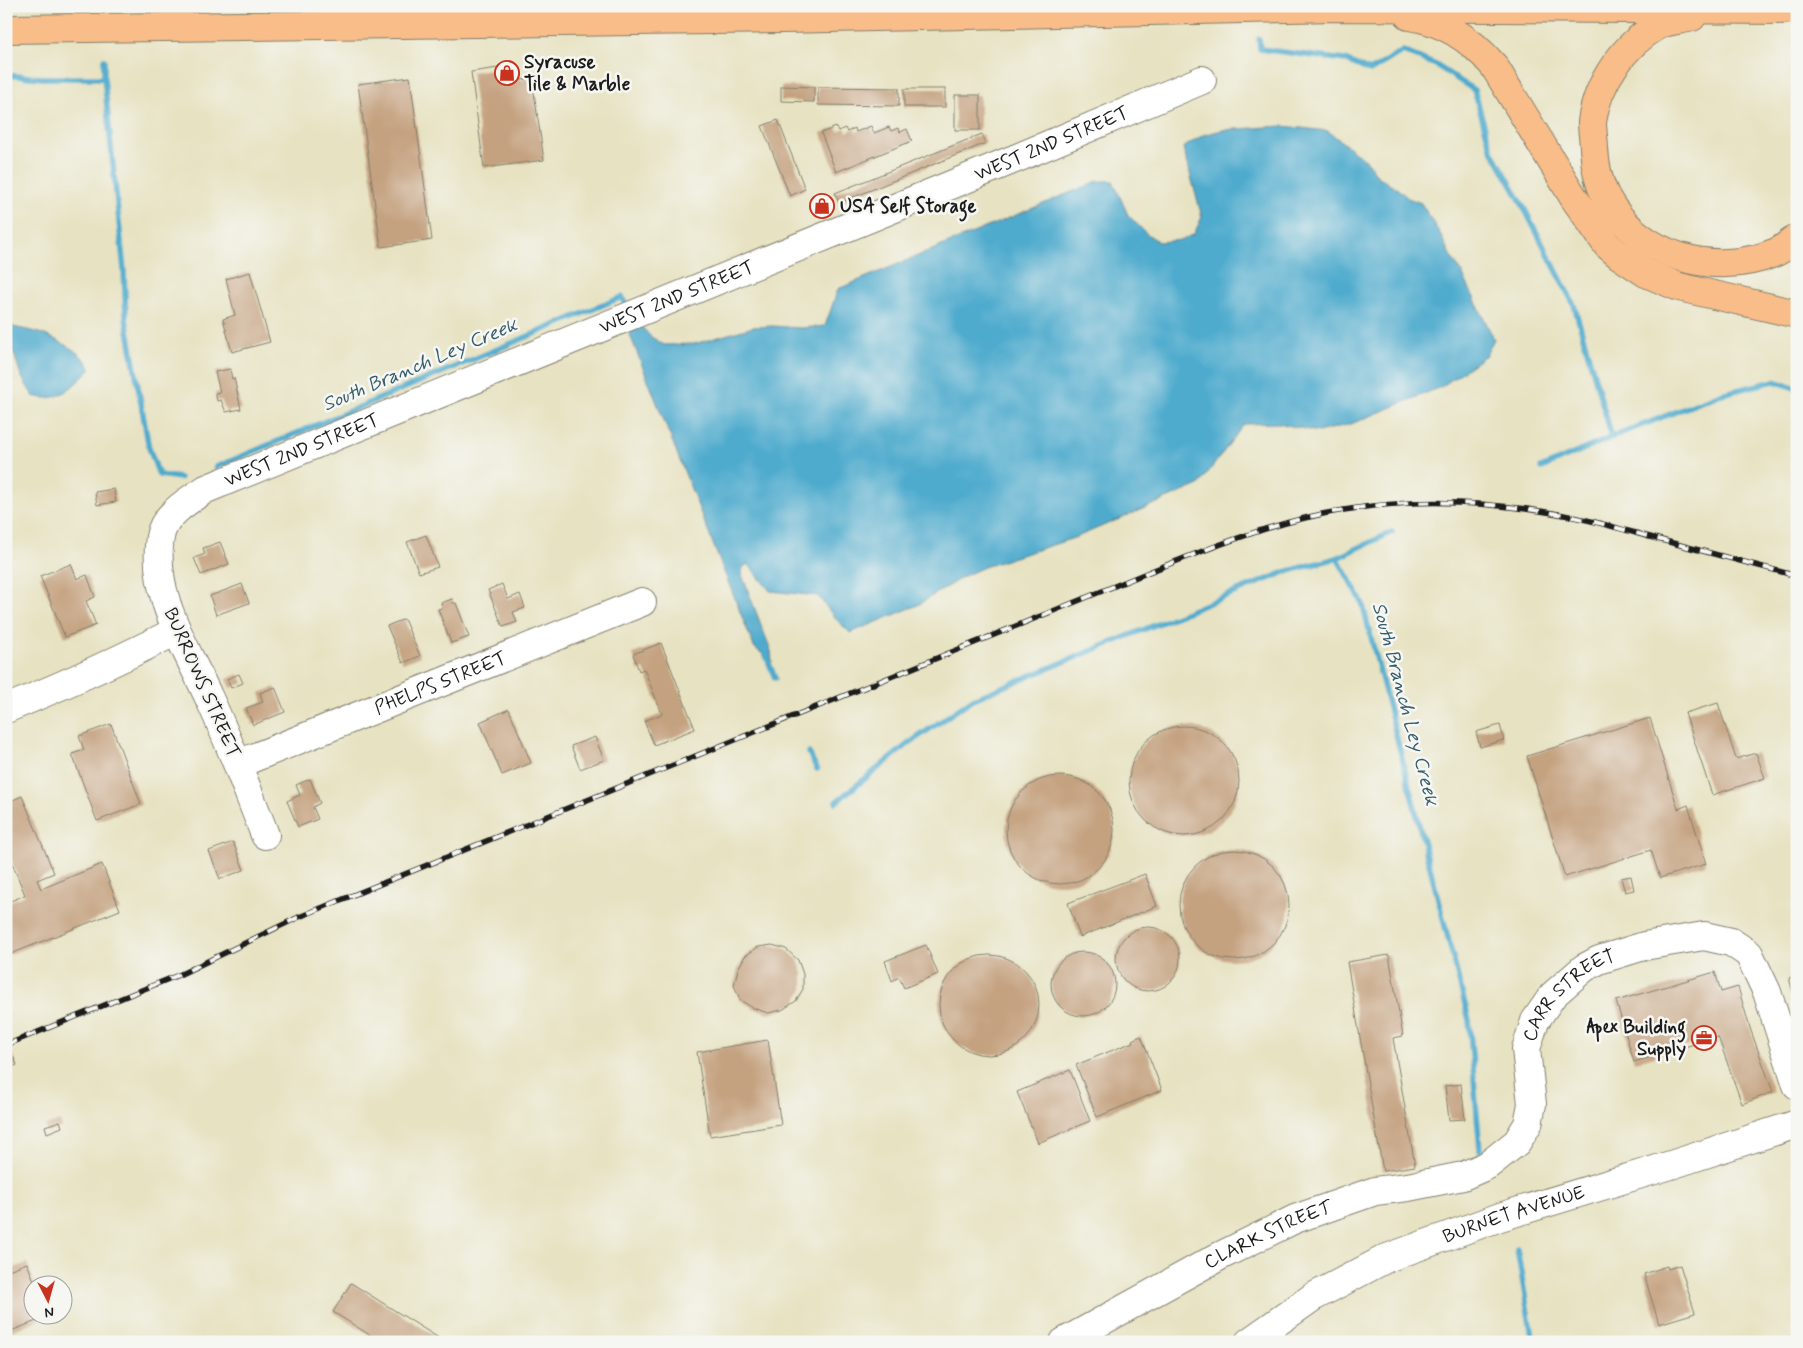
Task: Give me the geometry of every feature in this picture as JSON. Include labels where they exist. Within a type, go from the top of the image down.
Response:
[{"type":"highway","points":[[597,6],[784,19]]},
{"type":"highway","points":[[1338,7],[1416,17],[1435,22],[1450,29],[1480,50],[1494,66],[1574,198],[1607,245],[1626,260],[1646,273],[1679,287],[1797,314]]},
{"type":"highway","points":[[6,29],[784,19],[1338,7],[1797,10]]},
{"type":"highway","points":[[1731,9],[1660,24],[1634,43],[1610,72],[1598,100],[1592,123],[1596,167],[1606,196],[1619,216],[1646,241],[1675,255],[1710,264],[1744,262],[1776,252],[1797,238]]},
{"type":"street","name":"WEST 2ND STREET","points":[[163,527],[178,507],[206,489],[1017,158],[1202,80]]},
{"type":"street","name":"BURROWS STREET","points":[[163,527],[160,536],[160,573],[176,631],[209,697],[238,764],[265,835]]},
{"type":"street","name":"PHELPS STREET","points":[[238,764],[642,602]]},
{"type":"street","points":[[6,708],[52,691],[114,663],[176,631]]},
{"type":"street","name":"CARR STREET","points":[[1488,1165],[1517,1142],[1528,1124],[1532,1104],[1526,1049],[1534,1021],[1553,995],[1584,968],[1599,960],[1644,946],[1704,936],[1725,940],[1749,954],[1767,992],[1797,1085]]},
{"type":"street","name":"BURNET AVENUE","points":[[1249,1342],[1306,1301],[1387,1258],[1500,1217],[1797,1124]]},
{"type":"street","name":"CLARK STREET","points":[[1064,1342],[1218,1257],[1295,1219],[1375,1191],[1408,1187],[1463,1176],[1488,1165]]},
{"type":"water","points":[[1283,126],[1328,131],[1368,162],[1378,177],[1394,186],[1408,198],[1421,203],[1439,232],[1451,257],[1461,271],[1494,339],[1486,355],[1441,387],[1351,424],[1318,432],[1278,423],[1244,424],[1199,485],[1077,537],[984,567],[964,576],[918,605],[850,633],[835,618],[818,596],[770,591],[748,564],[743,567],[742,575],[771,651],[772,662],[754,647],[628,330],[641,326],[650,336],[664,345],[694,344],[753,327],[801,328],[825,326],[838,289],[1098,181],[1113,181],[1128,215],[1146,233],[1159,242],[1182,240],[1194,234],[1202,217],[1183,148],[1203,135],[1222,130]]},
{"type":"water","points":[[6,325],[40,333],[72,349],[84,359],[90,370],[58,396],[42,398],[33,396],[21,375],[12,350],[6,342]]},
{"type":"building","points":[[518,65],[520,80],[532,79],[544,160],[484,168],[471,72]]},
{"type":"building","points":[[410,77],[432,240],[381,247],[358,84]]},
{"type":"building","points":[[781,86],[814,87],[814,102],[781,101]]},
{"type":"building","points":[[818,87],[899,88],[899,106],[818,105]]},
{"type":"building","points":[[904,89],[945,89],[945,107],[904,107]]},
{"type":"building","points":[[955,95],[980,95],[980,130],[955,130]]},
{"type":"building","points":[[778,120],[805,189],[790,196],[762,126]]},
{"type":"building","points":[[871,126],[874,133],[889,127],[891,131],[898,128],[900,132],[907,129],[912,141],[836,172],[821,133],[836,127],[838,131],[845,128],[847,132],[855,128],[856,132]]},
{"type":"building","points":[[982,134],[986,143],[839,203],[835,193]]},
{"type":"building","points":[[250,272],[270,342],[232,352],[223,319],[235,315],[226,279]]},
{"type":"building","points":[[230,369],[241,409],[226,412],[221,400],[217,401],[215,393],[220,392],[215,372]]},
{"type":"building","points":[[114,489],[116,502],[97,505],[95,492]]},
{"type":"building","points":[[426,535],[438,567],[419,573],[407,542]]},
{"type":"building","points":[[220,542],[229,564],[201,575],[194,558],[205,554],[203,548]]},
{"type":"building","points":[[71,564],[77,579],[87,575],[95,597],[86,601],[96,625],[65,637],[40,576]]},
{"type":"building","points":[[242,584],[249,603],[216,615],[210,596]]},
{"type":"building","points":[[502,584],[508,599],[520,594],[525,608],[513,612],[517,622],[503,627],[488,590]]},
{"type":"building","points":[[452,599],[453,603],[456,603],[469,637],[451,643],[438,609],[443,608],[441,603]]},
{"type":"building","points":[[404,619],[420,656],[403,663],[387,626]]},
{"type":"building","points":[[661,643],[695,729],[654,745],[644,721],[662,714],[644,669],[639,671],[633,654]]},
{"type":"building","points":[[239,674],[243,683],[231,688],[227,679]]},
{"type":"building","points":[[275,687],[285,712],[253,725],[246,708],[263,702],[260,693]]},
{"type":"building","points":[[1718,703],[1736,759],[1756,753],[1765,778],[1712,795],[1685,713]]},
{"type":"building","points":[[509,709],[531,763],[502,775],[480,722]]},
{"type":"building","points":[[1650,718],[1678,809],[1688,805],[1706,864],[1660,878],[1651,850],[1565,877],[1527,756]]},
{"type":"building","points":[[111,724],[141,804],[97,821],[72,754],[84,750],[79,736]]},
{"type":"building","points":[[1500,725],[1504,740],[1480,747],[1476,732]]},
{"type":"building","points":[[1184,726],[1205,731],[1223,742],[1234,760],[1239,781],[1234,802],[1223,820],[1205,831],[1184,836],[1163,831],[1145,820],[1134,802],[1129,781],[1134,760],[1145,742],[1163,731]]},
{"type":"building","points":[[595,737],[604,760],[580,769],[571,746]]},
{"type":"building","points":[[1060,776],[1081,780],[1098,792],[1110,809],[1114,830],[1110,851],[1098,868],[1081,880],[1060,884],[1039,880],[1022,868],[1010,851],[1006,830],[1010,809],[1022,792],[1039,780]]},
{"type":"building","points":[[310,779],[320,803],[313,807],[318,819],[298,827],[287,801],[300,795],[296,785]]},
{"type":"building","points":[[22,796],[54,873],[37,880],[41,889],[102,864],[120,910],[6,956],[6,903],[25,895],[6,848],[6,803]]},
{"type":"building","points":[[233,842],[244,870],[220,879],[209,851]]},
{"type":"building","points":[[1234,850],[1245,851],[1255,855],[1273,866],[1284,884],[1288,894],[1288,916],[1284,926],[1273,944],[1255,955],[1245,959],[1234,960],[1223,959],[1213,955],[1195,944],[1184,926],[1180,916],[1179,905],[1180,894],[1184,884],[1195,866],[1213,855],[1223,851]]},
{"type":"building","points":[[1145,874],[1157,906],[1080,937],[1068,903]]},
{"type":"building","points":[[1631,876],[1634,890],[1625,892],[1621,878]]},
{"type":"building","points":[[1142,927],[1154,927],[1171,936],[1178,947],[1180,959],[1178,971],[1171,982],[1154,991],[1142,991],[1130,986],[1121,977],[1116,965],[1116,953],[1121,941],[1130,932]]},
{"type":"building","points":[[772,945],[786,949],[798,960],[803,974],[803,989],[796,1001],[782,1010],[768,1013],[753,1008],[740,1000],[734,985],[738,969],[745,956],[758,947]]},
{"type":"building","points":[[926,945],[938,974],[904,988],[899,977],[892,981],[885,961]]},
{"type":"building","points":[[1077,952],[1089,952],[1106,961],[1113,972],[1115,984],[1113,996],[1106,1007],[1089,1016],[1077,1016],[1065,1011],[1056,1002],[1051,990],[1051,978],[1056,966],[1065,957]]},
{"type":"building","points":[[989,955],[999,956],[1017,963],[1031,977],[1038,995],[1038,1015],[1031,1033],[1017,1047],[999,1054],[989,1055],[979,1054],[961,1047],[947,1033],[940,1015],[939,1005],[940,995],[947,977],[961,963],[979,956]]},
{"type":"building","points":[[1389,955],[1403,1036],[1393,1038],[1415,1166],[1383,1171],[1347,962]]},
{"type":"building","points":[[1715,972],[1721,992],[1738,987],[1750,1028],[1773,1092],[1742,1104],[1718,1037],[1634,1062],[1616,1001]]},
{"type":"building","points":[[1797,975],[1797,1003],[1796,1003],[1789,978]]},
{"type":"building","points":[[1141,1036],[1162,1090],[1097,1117],[1076,1065],[1133,1042],[1132,1040]]},
{"type":"building","points":[[768,1040],[781,1125],[710,1136],[697,1052]]},
{"type":"building","points":[[10,1050],[17,1065],[6,1070],[6,1052]]},
{"type":"building","points":[[1070,1070],[1090,1121],[1038,1143],[1017,1092]]},
{"type":"building","points":[[1461,1084],[1465,1119],[1449,1120],[1445,1086]]},
{"type":"building","points":[[60,1121],[62,1127],[47,1133],[45,1126]]},
{"type":"building","points":[[27,1263],[32,1276],[22,1276],[22,1326],[24,1326],[6,1333],[6,1271]]},
{"type":"building","points":[[1680,1265],[1695,1313],[1659,1324],[1644,1274],[1667,1266],[1668,1269]]},
{"type":"building","points":[[351,1283],[445,1342],[381,1342],[333,1312]]},
{"type":"waterway","points":[[1259,39],[1260,49],[1345,60],[1370,71],[1403,51],[1436,65],[1474,90],[1491,149],[1520,200],[1574,305],[1612,437]]},
{"type":"waterway","name":"South Branch Ley Creek","points":[[104,60],[104,78],[124,270],[126,319],[149,448],[159,475],[180,478]]},
{"type":"waterway","points":[[6,75],[43,78],[104,78]]},
{"type":"waterway","name":"South Branch Ley Creek","points":[[216,467],[622,297],[628,309]]},
{"type":"waterway","points":[[1541,468],[1612,437],[1721,394],[1774,381],[1797,388]]},
{"type":"waterway","points":[[1337,558],[1392,532]]},
{"type":"waterway","name":"South Branch Ley Creek","points":[[836,802],[908,744],[973,699],[1285,572],[1337,558],[1362,602],[1469,1020],[1480,1150]]},
{"type":"waterway","name":"South Branch Ley Creek","points":[[765,653],[775,678]]},
{"type":"waterway","name":"South Branch Ley Creek","points":[[809,753],[817,769]]},
{"type":"waterway","name":"South Branch Ley Creek","points":[[1517,1249],[1533,1342]]},
{"type":"railway","points":[[6,1045],[181,974],[299,917],[1149,572],[1220,544],[1294,521],[1344,510],[1392,504],[1466,503],[1491,505],[1554,513],[1595,522],[1797,576]]},
{"type":"place","name":"Syracuse Tile & Marble","points":[[507,73]]},
{"type":"place","name":"USA Self Storage","points":[[822,206]]},
{"type":"place","name":"Apex Building Supply","points":[[1704,1038]]}]
